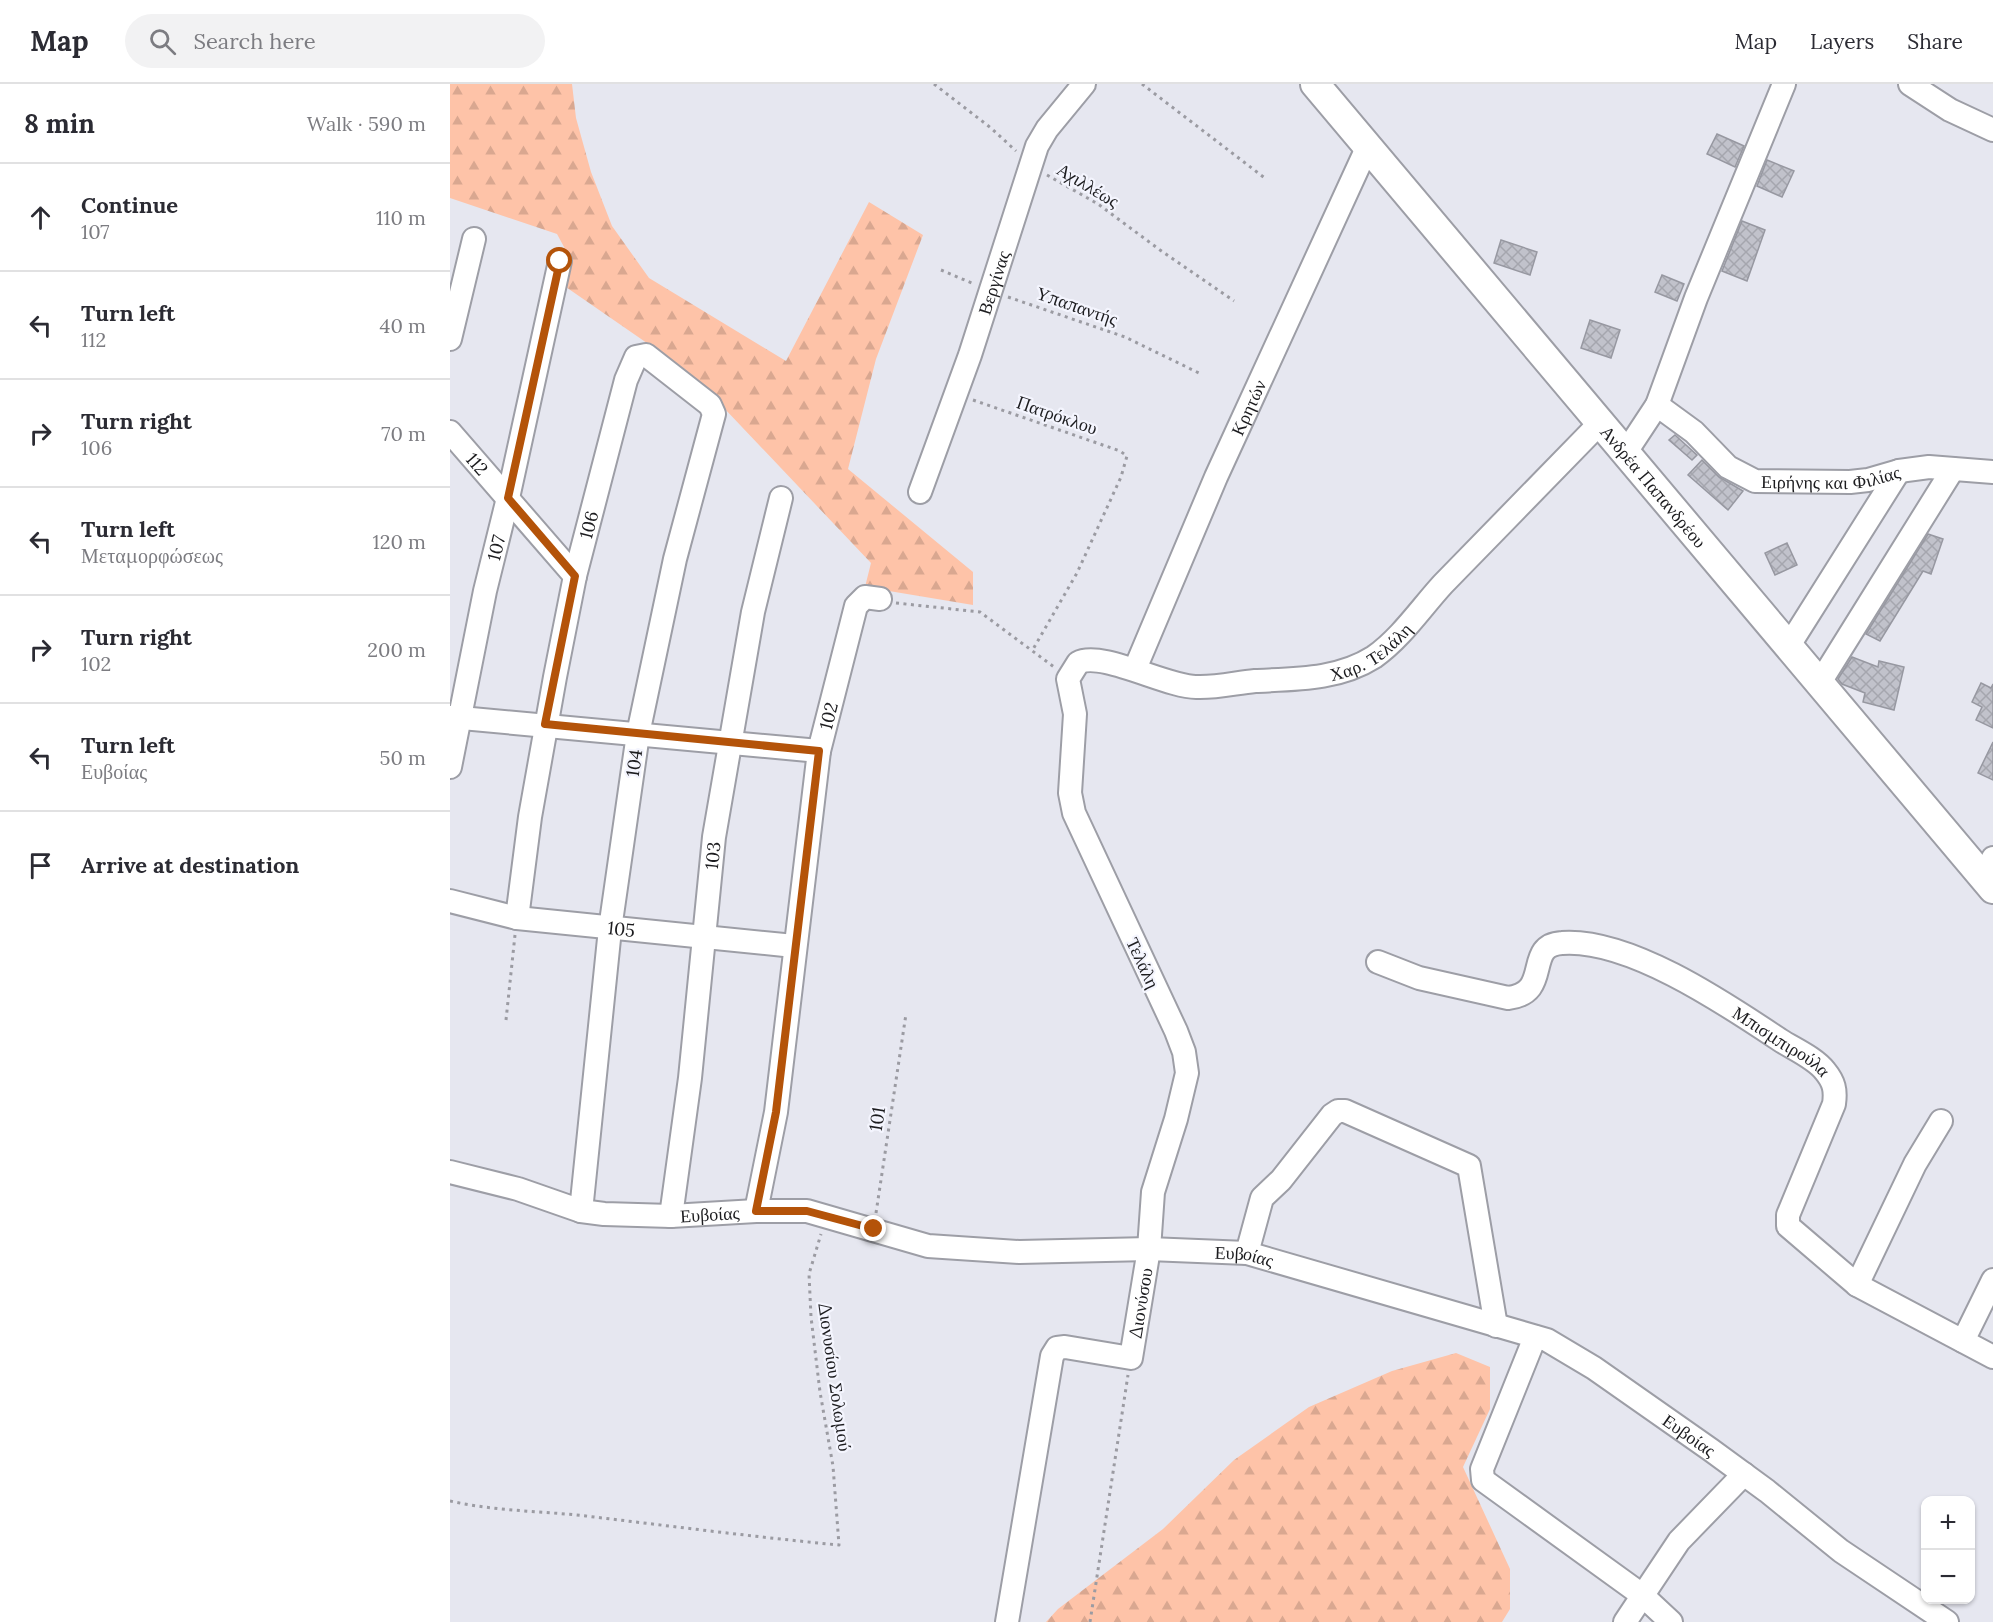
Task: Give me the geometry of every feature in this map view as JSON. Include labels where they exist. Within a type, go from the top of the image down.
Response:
[{"type":"main road","name":"Ανδρέα Παπανδρέου","points":[[1315,84],[1819,684],[1990,876]]},
{"type":"street","name":"Βεργίνας","points":[[920,492],[956,393],[1037,146],[1047,129],[1084,84]]},
{"type":"street","points":[[1626,452],[1657,405],[1696,298],[1784,84]]},
{"type":"street","points":[[1910,84],[1950,110],[1993,130]]},
{"type":"street","name":"Κρητών","points":[[1135,669],[1216,477],[1367,148]]},
{"type":"street","points":[[450,339],[474,239]]},
{"type":"street","name":"107","points":[[450,767],[455,718],[508,498],[560,261]]},
{"type":"street","name":"106","points":[[517,918],[545,724],[575,576],[626,380],[636,357],[646,355]]},
{"type":"street","name":"104","points":[[581,1211],[610,929],[638,734],[675,559],[714,414],[710,405],[646,355]]},
{"type":"street","name":"Ειρήνης και Φιλίας","points":[[1657,405],[1694,432],[1728,467],[1755,481],[1850,482],[1929,467],[1993,472]]},
{"type":"street","name":"Χαρ. Τελάλη","points":[[1068,679],[1078,663],[1084,660],[1135,669],[1181,687],[1206,688],[1253,681],[1309,679],[1341,671],[1374,657],[1399,634],[1441,586],[1599,424]]},
{"type":"street","name":"112","points":[[450,432],[575,576]]},
{"type":"street","points":[[1819,684],[1953,470]]},
{"type":"street","points":[[1788,647],[1899,471]]},
{"type":"street","name":"103","points":[[671,1216],[705,936],[714,837],[753,612],[781,498]]},
{"type":"street","name":"102","points":[[756,1211],[776,1112],[819,751],[856,606],[865,597],[880,599]]},
{"type":"street","name":"Τελάλη","points":[[1068,679],[1075,714],[1070,793],[1074,813],[1176,1031],[1186,1063],[1185,1086],[1153,1192],[1149,1249]]},
{"type":"street","points":[[455,718],[545,724],[819,751]]},
{"type":"street","name":"105","points":[[450,901],[517,918],[794,946]]},
{"type":"street","name":"Μπισμπιρούλα","points":[[1378,962],[1419,978],[1508,998],[1522,996],[1528,992],[1543,951],[1550,945],[1591,945],[1666,972],[1720,1000],[1823,1068],[1836,1090],[1834,1104],[1787,1223],[1791,1229],[1857,1285],[1993,1357]]},
{"type":"street","points":[[1246,1253],[1262,1198],[1281,1180],[1332,1115],[1338,1111],[1345,1112],[1469,1166],[1496,1326]]},
{"type":"street","points":[[1857,1285],[1915,1164],[1941,1121]]},
{"type":"street","name":"Ευβοίας","points":[[450,1172],[518,1190],[581,1211],[638,1217],[756,1211],[807,1211],[928,1246],[958,1249],[1019,1252],[1149,1249],[1246,1253],[1547,1340],[1594,1368],[1744,1474],[1841,1551],[1947,1622]]},
{"type":"street","name":"Διονύσου","points":[[1131,1359],[1149,1249]]},
{"type":"street","points":[[1963,1341],[1993,1280]]},
{"type":"street","points":[[1535,1337],[1482,1469],[1482,1477],[1515,1505],[1642,1595],[1671,1622]]},
{"type":"street","points":[[1007,1622],[1053,1352],[1065,1347],[1131,1359]]},
{"type":"street","points":[[1625,1622],[1679,1541],[1744,1474]]},
{"type":"path","name":"Αχιλλέως","points":[[934,84],[991,128],[1032,167],[1098,204],[1234,301]]},
{"type":"path","points":[[1142,84],[1266,179]]},
{"type":"path","name":"Υπαπαντής","points":[[941,270],[989,291],[1125,337],[1201,374]]},
{"type":"path","name":"Πατρόκλου","points":[[956,393],[1120,451],[1127,456],[1121,477],[1077,573],[1032,651]]},
{"type":"path","points":[[880,599],[911,606],[980,612],[1068,679]]},
{"type":"path","points":[[506,1020],[517,918]]},
{"type":"path","name":"101","points":[[874,1229],[906,1014]]},
{"type":"path","name":"Διονυσίου Σολωμού","points":[[450,1501],[474,1507],[541,1511],[727,1535],[840,1545],[833,1466],[820,1392],[811,1317],[809,1274],[826,1215]]},
{"type":"path","points":[[1090,1622],[1131,1359]]},
{"type":"green space","points":[[450,84],[572,84],[576,118],[591,172],[612,226],[649,278],[786,361],[869,202],[923,235],[876,359],[848,469],[973,572],[973,605],[865,587],[871,563],[723,407],[644,341],[563,285],[570,258],[557,234],[450,198]]},
{"type":"green space","points":[[1456,1353],[1490,1367],[1490,1409],[1463,1467],[1510,1569],[1510,1609],[1502,1622],[1046,1622],[1058,1609],[1163,1529],[1234,1460],[1309,1407],[1392,1371]]},
{"type":"building","points":[[1717,134],[1744,146],[1735,167],[1707,154]]},
{"type":"building","points":[[1767,160],[1794,171],[1782,197],[1757,186]]},
{"type":"building","points":[[1742,221],[1765,230],[1747,281],[1722,271]]},
{"type":"building","points":[[1501,240],[1537,252],[1530,275],[1494,263]]},
{"type":"building","points":[[1662,275],[1684,284],[1677,301],[1655,292]]},
{"type":"building","points":[[1590,320],[1620,330],[1611,358],[1581,348]]},
{"type":"building","points":[[1675,435],[1697,455],[1692,460],[1669,440]]},
{"type":"building","points":[[1702,460],[1719,477],[1743,491],[1728,510],[1688,475]]},
{"type":"building","points":[[1928,534],[1943,539],[1931,574],[1923,571],[1880,641],[1866,634]]},
{"type":"building","points":[[1787,543],[1797,565],[1775,575],[1765,553]]},
{"type":"building","points":[[1852,657],[1878,667],[1879,661],[1904,667],[1894,710],[1863,702],[1865,693],[1842,684],[1838,679]]},
{"type":"building","points":[[1981,683],[1991,688],[1993,684],[1993,728],[1976,720],[1982,707],[1972,702]]},
{"type":"building","points":[[1993,742],[1993,780],[1978,773]]},
{"type":"route","points":[[560,261],[508,498],[575,576],[545,724],[819,751],[776,1112],[756,1211],[807,1211],[874,1229]]}]
